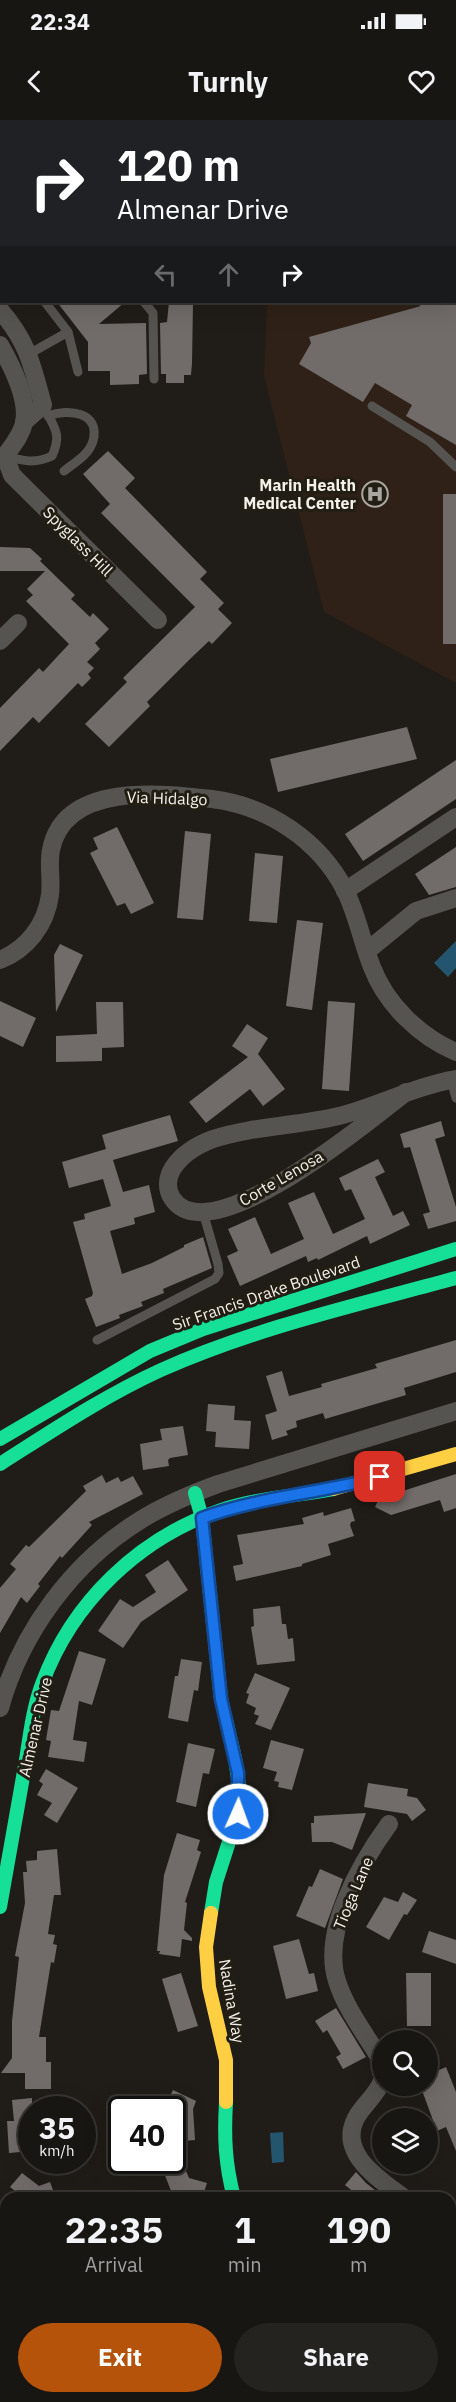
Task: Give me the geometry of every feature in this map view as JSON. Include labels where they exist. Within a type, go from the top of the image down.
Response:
[{"type":"street","points":[[0,310],[19,335],[29,354],[45,410],[24,422]]},
{"type":"street","points":[[0,345],[18,379],[24,422],[16,441],[2,457]]},
{"type":"street","name":"Spyglass Hill","points":[[2,457],[12,475],[158,620]]},
{"type":"street","points":[[0,641],[18,623]]},
{"type":"street","name":"Via Hidalgo","points":[[0,960],[25,946],[38,930],[46,913],[50,896],[51,850],[58,830],[73,813],[94,801],[128,796],[180,795],[218,800],[252,809],[300,835],[319,852],[345,891],[372,969],[386,994],[405,1017],[427,1035],[456,1052]]},
{"type":"street","points":[[345,891],[456,817]]},
{"type":"street","points":[[367,951],[416,911],[456,898]]},
{"type":"street","name":"Corte Lenosa","points":[[406,1092],[340,1143],[277,1184],[242,1203],[220,1210],[203,1212],[187,1210],[179,1206],[170,1195],[168,1188],[170,1172],[179,1159],[193,1149],[222,1137],[338,1116],[367,1108],[406,1092],[454,1086]]},
{"type":"street","name":"Sir Francis Drake Boulevard","points":[[0,1439],[122,1367],[203,1329],[456,1249]]},
{"type":"street","points":[[0,1464],[113,1395],[159,1370],[210,1349],[306,1319],[456,1278]]},
{"type":"street","name":"Almenar Drive","points":[[0,1708],[12,1672],[25,1644],[52,1601],[91,1558],[131,1526],[161,1508],[233,1479],[456,1411]]},
{"type":"street","name":"Almenar Drive","points":[[0,1907],[35,1712],[42,1685],[59,1647],[87,1604],[119,1570],[153,1543],[202,1518],[241,1505],[348,1485],[456,1454]]},
{"type":"street","name":"Nadina Way","points":[[195,1493],[202,1518],[221,1699],[239,1786],[235,1827],[215,1888],[206,1947],[209,1987],[226,2061],[224,2140],[226,2167],[232,2192]]},
{"type":"street","name":"Tioga Lane","points":[[372,2045],[342,1995],[336,1979],[332,1956],[334,1938],[346,1902],[367,1858],[389,1824]]},
{"type":"street","points":[[374,2096],[354,2121],[351,2137],[353,2146],[356,2155],[369,2170],[396,2192]]},
{"type":"street","points":[[0,2228],[0,2260]]},
{"type":"lane","points":[[46,303],[68,332],[78,372]]},
{"type":"lane","points":[[145,303],[153,313],[154,379]]},
{"type":"lane","points":[[29,354],[68,332]]},
{"type":"lane","points":[[372,406],[430,442],[456,467]]},
{"type":"lane","points":[[2,457],[25,462],[39,462],[52,456],[58,443],[56,429],[45,410]]},
{"type":"lane","points":[[45,410],[80,414],[88,419],[92,429],[93,440],[87,452],[64,471]]},
{"type":"lane","points":[[97,1340],[216,1279],[219,1273],[218,1264],[203,1212]]},
{"type":"shaded area","name":"Marin Health Medical Center","points":[[267,303],[456,303],[456,683],[324,612],[264,376]]},
{"type":"water","points":[[456,941],[456,968],[448,977],[434,963]]},
{"type":"water","points":[[283,2132],[284,2162],[272,2163],[270,2133]]},
{"type":"building","points":[[58,303],[124,303],[99,324],[146,323],[147,374],[139,375],[139,384],[110,385],[110,371],[88,371],[88,342]]},
{"type":"building","points":[[169,303],[193,303],[191,375],[184,375],[184,383],[166,383],[166,374],[161,374],[160,323],[167,322]]},
{"type":"building","points":[[415,303],[456,303],[456,445],[406,416],[412,405],[375,383],[363,402],[299,364],[311,343],[309,337],[421,306]]},
{"type":"building","points":[[108,451],[135,478],[125,488],[207,572],[200,579],[224,603],[218,609],[232,623],[212,644],[209,641],[147,702],[150,706],[109,747],[85,724],[127,682],[123,678],[195,607],[101,513],[110,504],[83,474]]},
{"type":"building","points":[[443,494],[456,494],[456,644],[443,644]]},
{"type":"building","points":[[0,547],[30,548],[75,595],[71,599],[90,617],[93,613],[109,629],[95,643],[100,649],[87,662],[94,668],[88,674],[91,678],[82,687],[78,683],[39,723],[33,717],[0,751],[0,708],[39,668],[43,672],[69,644],[26,601],[33,595],[27,589],[45,571],[0,571]]},
{"type":"building","points":[[407,727],[417,759],[278,792],[270,759]]},
{"type":"building","points":[[456,760],[456,799],[363,861],[345,834]]},
{"type":"building","points":[[117,827],[154,903],[131,914],[125,903],[117,906],[90,853],[98,849],[93,838]]},
{"type":"building","points":[[185,831],[211,834],[203,920],[177,918]]},
{"type":"building","points":[[456,847],[456,887],[429,895],[415,874]]},
{"type":"building","points":[[255,853],[283,856],[277,923],[249,921]]},
{"type":"building","points":[[297,920],[323,923],[312,1010],[286,1006]]},
{"type":"building","points":[[60,944],[83,955],[56,1012],[54,955]]},
{"type":"building","points":[[0,1001],[36,1018],[23,1047],[0,1036]]},
{"type":"building","points":[[328,1001],[355,1003],[349,1091],[322,1089]]},
{"type":"building","points":[[96,1002],[123,1002],[124,1047],[102,1048],[102,1061],[56,1062],[56,1036],[97,1034]]},
{"type":"building","points":[[247,1024],[268,1038],[258,1054],[285,1089],[263,1106],[250,1089],[206,1123],[189,1102],[248,1057],[232,1046]]},
{"type":"building","points":[[170,1115],[178,1141],[113,1160],[123,1192],[149,1185],[155,1212],[134,1218],[135,1224],[110,1231],[122,1274],[152,1263],[203,1237],[212,1268],[163,1289],[164,1293],[141,1302],[143,1306],[96,1327],[85,1299],[93,1293],[73,1222],[85,1219],[84,1214],[111,1206],[103,1179],[69,1188],[62,1162],[106,1149],[102,1135]]},
{"type":"building","points":[[441,1121],[445,1136],[435,1139],[456,1207],[456,1221],[428,1229],[423,1214],[430,1212],[410,1147],[404,1148],[400,1134]]},
{"type":"building","points":[[378,1159],[385,1172],[375,1177],[393,1216],[403,1211],[410,1225],[370,1244],[367,1236],[318,1260],[317,1258],[308,1262],[306,1256],[240,1286],[227,1256],[238,1251],[228,1229],[255,1217],[271,1254],[304,1239],[288,1203],[314,1192],[333,1234],[365,1219],[351,1189],[345,1191],[339,1178]]},
{"type":"building","points":[[456,1340],[456,1372],[404,1388],[406,1395],[325,1419],[323,1413],[296,1421],[297,1427],[286,1431],[288,1435],[272,1440],[265,1415],[277,1411],[266,1376],[282,1371],[289,1396],[377,1368],[375,1364]]},
{"type":"building","points":[[208,1404],[235,1406],[234,1420],[251,1421],[249,1449],[215,1447],[216,1432],[206,1431]]},
{"type":"building","points":[[183,1426],[188,1455],[170,1458],[169,1466],[143,1470],[140,1444],[162,1440],[160,1429]]},
{"type":"building","points":[[456,1474],[456,1508],[444,1512],[440,1500],[391,1515],[375,1507],[381,1494],[387,1496]]},
{"type":"building","points":[[102,1475],[106,1483],[118,1477],[121,1482],[133,1476],[143,1494],[89,1522],[92,1525],[62,1558],[60,1556],[38,1584],[40,1586],[27,1603],[21,1597],[0,1633],[0,1588],[16,1569],[10,1564],[26,1545],[29,1547],[86,1491],[83,1486]]},
{"type":"building","points":[[351,1508],[355,1521],[350,1525],[354,1536],[328,1544],[331,1555],[302,1564],[302,1566],[236,1581],[233,1566],[243,1564],[237,1535],[304,1524],[302,1518],[323,1512],[324,1516]]},
{"type":"building","points":[[168,1560],[188,1590],[141,1622],[123,1648],[98,1631],[120,1599],[133,1607],[156,1592],[145,1575]]},
{"type":"building","points":[[280,1606],[282,1624],[286,1624],[288,1639],[293,1638],[295,1661],[257,1665],[251,1627],[254,1626],[253,1609]]},
{"type":"building","points":[[79,1651],[106,1659],[92,1705],[79,1701],[73,1740],[87,1742],[84,1762],[48,1757],[51,1741],[46,1740],[51,1710],[59,1711]]},
{"type":"building","points":[[181,1659],[202,1662],[198,1691],[194,1690],[188,1722],[168,1718],[175,1676],[178,1676]]},
{"type":"building","points":[[255,1673],[290,1688],[271,1730],[255,1724],[259,1716],[254,1714],[256,1708],[246,1703],[249,1694],[246,1693]]},
{"type":"building","points":[[271,1740],[304,1749],[292,1790],[278,1787],[279,1782],[274,1781],[277,1772],[263,1768]]},
{"type":"building","points":[[188,1743],[215,1749],[209,1774],[203,1773],[196,1807],[176,1802]]},
{"type":"building","points":[[46,1769],[78,1788],[57,1823],[44,1815],[52,1803],[37,1795],[43,1784],[39,1781]]},
{"type":"building","points":[[368,1783],[408,1789],[407,1796],[417,1798],[426,1810],[412,1821],[407,1814],[364,1807]]},
{"type":"building","points":[[366,1813],[352,1850],[332,1842],[312,1842],[311,1823],[314,1823],[314,1816]]},
{"type":"building","points":[[177,1833],[200,1840],[197,1850],[201,1852],[185,1902],[187,1903],[184,1930],[192,1941],[182,1939],[180,1957],[159,1954],[160,1951],[157,1951],[164,1875]]},
{"type":"building","points":[[57,1849],[61,1895],[54,1895],[48,1934],[55,1935],[53,1944],[57,1945],[54,1963],[51,1962],[39,2037],[46,2037],[46,2062],[51,2062],[51,2089],[25,2089],[25,2073],[1,2073],[12,2058],[12,2021],[19,1957],[15,1956],[25,1903],[23,1872],[27,1872],[26,1861],[37,1860],[37,1851]]},
{"type":"building","points":[[320,1869],[343,1879],[325,1928],[296,1916],[309,1886],[312,1887]]},
{"type":"building","points":[[403,1892],[417,1900],[407,1915],[404,1914],[389,1940],[366,1927],[384,1897],[398,1902]]},
{"type":"building","points":[[429,1931],[456,1940],[456,1964],[422,1952]]},
{"type":"building","points":[[299,1939],[309,1974],[314,1973],[318,1991],[286,1999],[273,1946]]},
{"type":"building","points":[[181,1973],[198,2026],[178,2032],[162,1979]]},
{"type":"building","points":[[406,1973],[431,1973],[431,2026],[407,2026]]},
{"type":"building","points":[[336,2008],[366,2057],[343,2069],[336,2057],[341,2054],[327,2030],[323,2033],[315,2021]]},
{"type":"building","points":[[446,2067],[456,2092],[456,2151],[446,2127],[438,2131],[438,2108],[428,2108],[424,2096],[438,2096],[438,2071]]},
{"type":"building","points":[[173,2090],[186,2096],[170,2096]]},
{"type":"building","points":[[186,2096],[196,2101],[193,2109],[195,2140],[186,2141]]},
{"type":"building","points":[[18,2099],[18,2152],[9,2153],[7,2121],[14,2121],[12,2100]]},
{"type":"building","points":[[186,2171],[189,2178],[207,2183],[204,2192],[171,2192],[164,2174],[186,2174]]},
{"type":"building","points":[[356,2172],[377,2192],[354,2192],[345,2185]]},
{"type":"building","points":[[23,2174],[39,2186],[50,2182],[54,2192],[16,2192],[10,2187]]},
{"type":"traffic: fast","points":[[0,1439],[150,1351],[203,1329],[456,1249]]},
{"type":"traffic: fast","points":[[0,1464],[119,1391],[197,1355],[307,1318],[456,1278]]},
{"type":"traffic: fast","points":[[0,1907],[32,1721],[39,1693],[55,1654],[71,1626],[90,1600],[136,1556],[163,1537],[191,1522],[221,1510],[248,1503],[333,1489]]},
{"type":"traffic: fast","points":[[195,1493],[202,1518],[221,1699],[239,1786],[238,1814],[216,1882],[211,1913]]},
{"type":"traffic: fast","points":[[226,2102],[226,2150],[233,2192]]},
{"type":"traffic: slow","points":[[333,1489],[456,1454]]},
{"type":"traffic: slow","points":[[211,1913],[206,1947],[209,1987],[226,2060],[226,2102]]},
{"type":"place","name":"Marin Health Medical Center","points":[[375,494]]},
{"type":"route","points":[[238,1814],[240,1800],[238,1773],[221,1699],[202,1518],[241,1505],[380,1477]]}]
